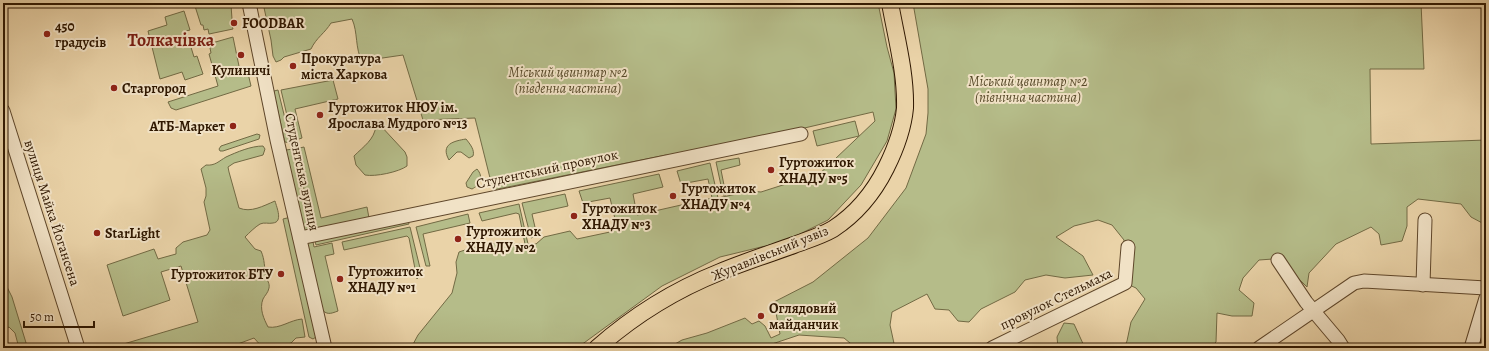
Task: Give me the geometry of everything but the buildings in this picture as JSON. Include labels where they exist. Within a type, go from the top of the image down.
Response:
[{"type":"main road","name":"Журавлівський узвіз","points":[[596,348],[638,316],[660,303],[719,272],[822,234],[846,220],[863,202],[877,185],[894,151],[902,130],[904,88],[890,3]]},
{"type":"street","name":"Студентська вулиця","points":[[249,3],[277,140],[325,348]]},
{"type":"street","name":"вулиця Майка Йогансена","points":[[3,111],[78,348]]},
{"type":"street","name":"Студентський провулок","points":[[300,238],[801,134]]},
{"type":"street","points":[[1423,285],[1425,220]]},
{"type":"street","name":"провулок Стельмаха","points":[[992,348],[1125,283],[1128,247]]},
{"type":"street","points":[[1278,260],[1306,302],[1343,348]]},
{"type":"street","points":[[1259,348],[1354,283],[1364,281],[1486,288]]},
{"type":"street","points":[[1471,348],[1486,298]]},
{"type":"green space","points":[[194,3],[234,3],[231,5],[231,22],[233,29],[209,34],[208,29],[204,30],[203,25],[201,25]]},
{"type":"green space","name":"Міський цвинтар №2 (південна частина)","points":[[263,3],[878,3],[894,73],[896,109],[887,141],[861,185],[828,220],[786,241],[720,257],[662,286],[577,348],[411,348],[418,335],[452,293],[457,273],[456,262],[459,252],[496,243],[525,244],[519,214],[516,213],[482,221],[479,213],[519,204],[528,244],[536,244],[544,237],[570,231],[577,239],[610,232],[629,221],[616,223],[610,198],[583,203],[579,191],[659,174],[663,187],[633,194],[637,215],[712,198],[708,179],[681,184],[677,171],[710,163],[718,198],[750,191],[761,192],[789,183],[814,179],[875,121],[873,112],[676,158],[666,155],[493,190],[475,118],[423,120],[403,55],[362,61],[358,51],[352,19],[331,23],[311,49],[284,57],[276,62],[273,56]]},
{"type":"green space","name":"Міський цвинтар №2 (північна частина)","points":[[913,3],[1421,3],[1424,69],[1370,69],[1371,144],[1486,140],[1486,225],[1471,217],[1461,204],[1418,199],[1407,207],[1407,226],[1402,241],[1381,245],[1379,234],[1371,227],[1336,244],[1309,273],[1307,287],[1294,274],[1273,259],[1259,260],[1243,278],[1239,290],[1254,303],[1252,316],[1232,316],[1217,313],[1216,342],[1210,348],[1124,348],[1131,322],[1145,299],[1136,288],[1125,283],[1124,240],[1112,225],[1098,220],[1074,226],[1056,237],[1083,256],[1093,275],[1065,278],[1046,275],[1025,280],[1015,292],[981,309],[969,322],[958,321],[949,310],[935,309],[927,294],[892,312],[890,325],[895,348],[856,348],[844,338],[799,335],[766,346],[765,348],[668,348],[682,340],[707,333],[745,318],[752,324],[759,321],[765,326],[771,338],[780,334],[774,302],[813,282],[868,238],[906,188],[926,134],[928,113],[928,89]]},
{"type":"green space","points":[[184,11],[190,30],[186,31],[194,57],[197,56],[203,74],[185,80],[182,72],[160,79],[148,31],[167,25],[165,17]]},
{"type":"green space","points":[[233,37],[240,71],[247,69],[251,86],[176,110],[171,108],[168,102],[218,86],[209,54],[211,53],[210,48],[213,46],[212,43]]},
{"type":"green space","points":[[333,80],[338,99],[295,109],[302,138],[293,141],[281,90]]},
{"type":"green space","points":[[278,90],[291,143],[285,142],[284,138],[274,94],[274,91]]},
{"type":"green space","points":[[855,121],[859,136],[817,146],[813,131]]},
{"type":"green space","points":[[380,125],[405,152],[407,157],[407,166],[387,174],[365,175],[356,165],[354,156],[371,139],[376,126]]},
{"type":"green space","points":[[257,134],[260,135],[259,139],[223,151],[220,151],[219,149],[221,146]]},
{"type":"green space","points":[[466,139],[473,149],[473,156],[469,158],[461,152],[457,152],[449,160],[446,150],[447,147],[453,142]]},
{"type":"green space","points":[[263,146],[265,149],[263,155],[234,163],[228,167],[229,172],[239,208],[248,210],[262,207],[275,201],[279,217],[278,220],[273,223],[260,224],[245,237],[255,249],[261,251],[263,257],[269,286],[263,299],[262,310],[268,327],[277,327],[302,319],[305,337],[296,338],[291,343],[274,348],[263,348],[254,338],[227,348],[110,348],[198,322],[181,266],[161,272],[170,300],[123,316],[107,265],[154,249],[158,259],[176,254],[176,248],[183,242],[207,235],[210,230],[204,202],[206,188],[201,169],[206,165],[214,164],[239,151]]},
{"type":"green space","points":[[304,147],[321,218],[367,207],[369,218],[315,229],[312,225],[295,149]]},
{"type":"green space","points":[[293,149],[309,232],[304,230],[286,150]]},
{"type":"green space","points":[[739,158],[740,165],[721,170],[726,195],[723,195],[716,162]]},
{"type":"green space","points":[[477,169],[481,178],[479,183],[472,189],[467,187],[466,183],[473,172]]},
{"type":"green space","points":[[565,194],[568,206],[532,214],[537,236],[531,238],[522,203]]},
{"type":"green space","points":[[468,214],[470,223],[423,234],[430,266],[426,266],[416,227]]},
{"type":"green space","points":[[407,216],[409,224],[316,245],[314,237]]},
{"type":"green space","points":[[291,217],[316,337],[313,339],[309,337],[283,219]]},
{"type":"green space","points":[[410,227],[421,272],[417,279],[409,238],[407,236],[344,250],[342,242]]},
{"type":"green space","points":[[312,237],[314,247],[332,243],[334,254],[325,256],[338,311],[333,313],[327,313],[321,309],[306,245],[308,239]]},
{"type":"green space","points":[[3,279],[12,297],[27,346],[37,346],[38,348],[19,348],[15,333],[9,327],[3,330]]},
{"type":"green space","points":[[1064,323],[1074,324],[1085,348],[1058,348],[1057,337]]},
{"type":"place","name":"FOODBAR","points":[[234,23]]},
{"type":"place","name":"450 градусів","points":[[47,34]]},
{"type":"place","name":"Кулиничі","points":[[241,55]]},
{"type":"place","name":"Прокуратура міста Харкова","points":[[293,66]]},
{"type":"place","name":"Старгород","points":[[114,88]]},
{"type":"place","name":"Гуртожиток НЮУ ім. Ярослава Мудрого №13","points":[[320,115]]},
{"type":"place","name":"АТБ-Маркет","points":[[233,126]]},
{"type":"place","name":"Гуртожиток ХНАДУ №5","points":[[771,170]]},
{"type":"place","name":"Гуртожиток ХНАДУ №4","points":[[673,196]]},
{"type":"place","name":"Гуртожиток ХНАДУ №3","points":[[574,216]]},
{"type":"place","name":"StarLight","points":[[97,233]]},
{"type":"place","name":"Гуртожиток ХНАДУ №2","points":[[458,239]]},
{"type":"place","name":"Гуртожиток БТУ","points":[[281,274]]},
{"type":"place","name":"Гуртожиток ХНАДУ №1","points":[[340,279]]},
{"type":"place","name":"Оглядовий майданчик","points":[[761,316]]},
{"type":"district","name":"Толкачівка","points":[[171,40]]}]
